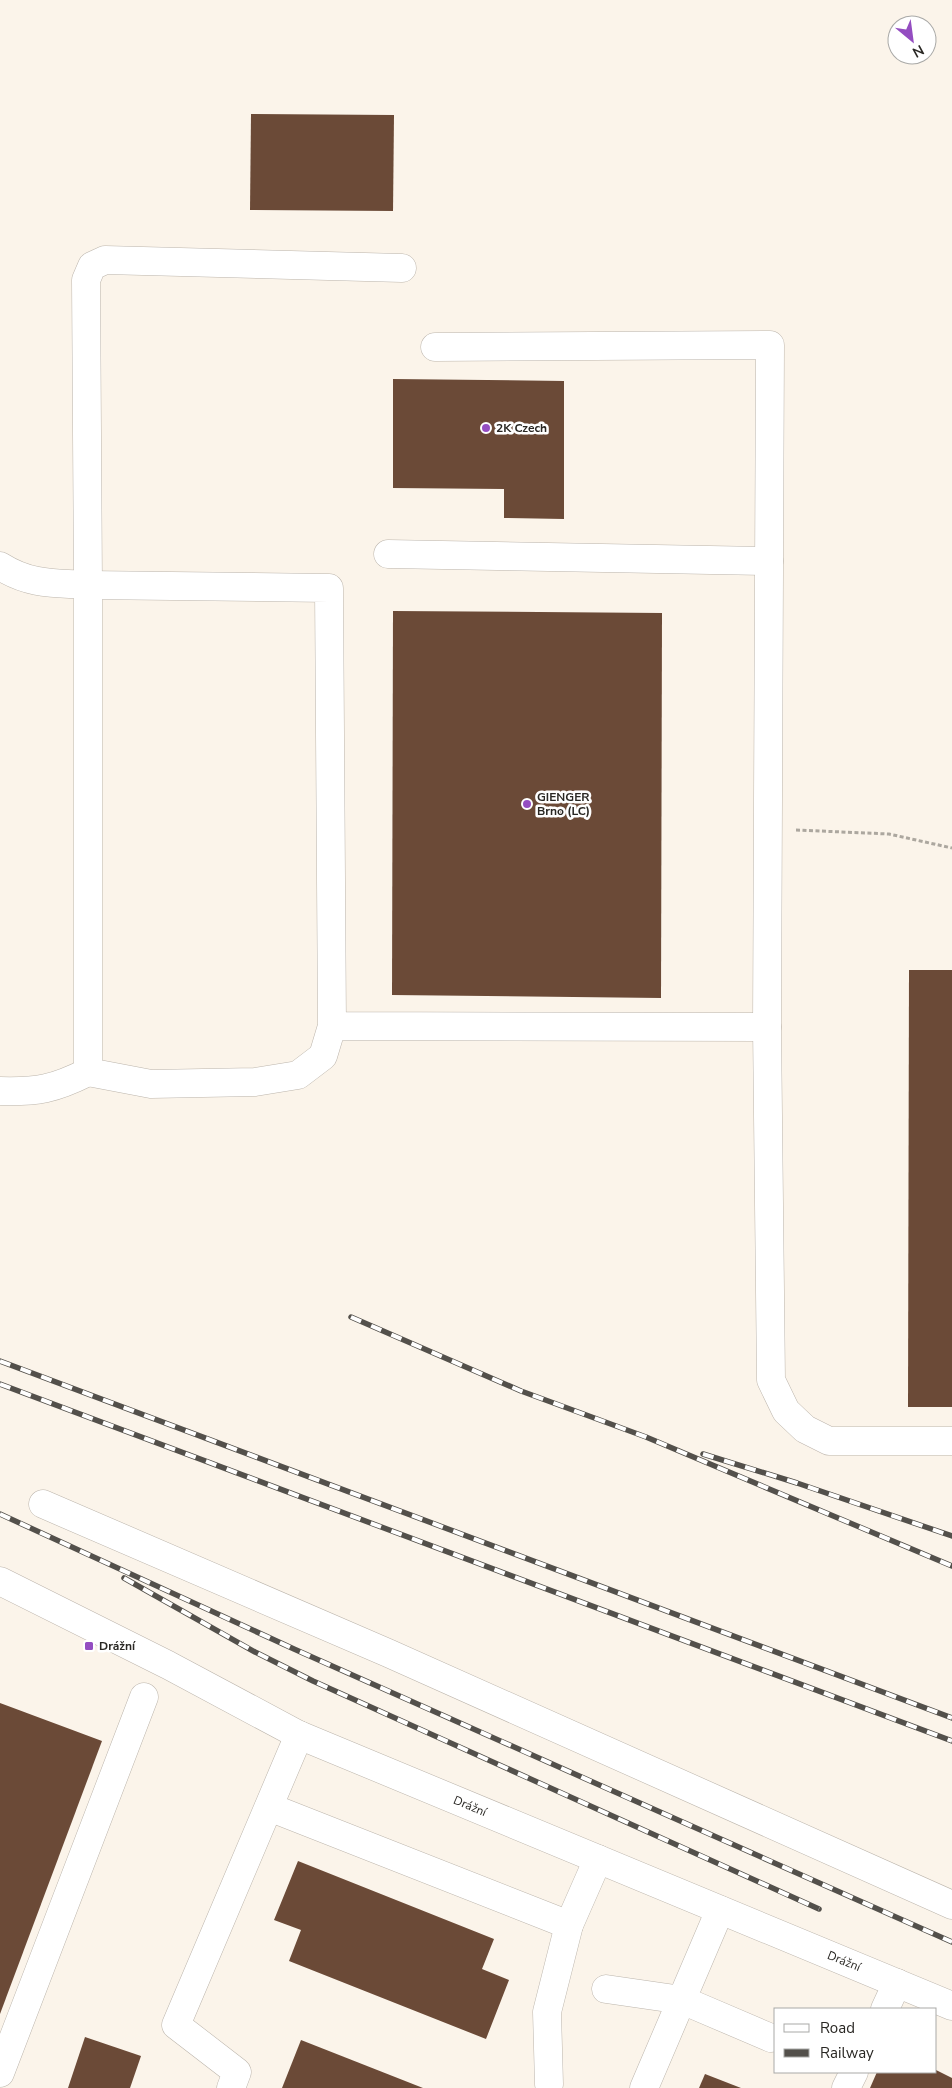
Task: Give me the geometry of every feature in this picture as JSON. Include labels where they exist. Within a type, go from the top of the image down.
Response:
[{"type":"street","points":[[88,1072],[86,280],[92,266],[105,260],[402,268]]},
{"type":"street","points":[[435,347],[770,345],[767,1027],[771,1380],[786,1411],[805,1430],[829,1440],[952,1441]]},
{"type":"street","points":[[388,554],[770,561]]},
{"type":"street","points":[[0,566],[16,576],[42,582],[329,588],[332,1026],[322,1056],[298,1075],[255,1082],[151,1084],[88,1072],[64,1084],[31,1092],[0,1091]]},
{"type":"street","points":[[332,1026],[767,1027]]},
{"type":"street","points":[[43,1504],[388,1653],[952,1905]]},
{"type":"street","name":"Drážní","points":[[0,1581],[168,1665],[299,1735],[952,2006]]},
{"type":"street","points":[[0,2073],[144,1697]]},
{"type":"street","points":[[230,2088],[237,2072],[176,2025],[299,1735]]},
{"type":"street","points":[[270,1807],[569,1925]]},
{"type":"street","points":[[549,2084],[547,2012],[569,1925],[598,1859]]},
{"type":"street","points":[[644,2088],[720,1910]]},
{"type":"street","points":[[885,2008],[897,1983]]},
{"type":"street","points":[[606,1989],[682,2000],[771,2038]]},
{"type":"street","points":[[846,2088],[854,2073]]},
{"type":"path","points":[[768,830],[889,834],[952,848]]},
{"type":"building","points":[[251,114],[394,115],[393,211],[250,210]]},
{"type":"building","points":[[393,379],[564,381],[564,519],[504,518],[504,489],[393,488]]},
{"type":"building","name":"GIENGER Brno (LC)","points":[[393,611],[662,613],[661,998],[392,995]]},
{"type":"building","points":[[909,970],[952,970],[952,1407],[908,1407]]},
{"type":"building","points":[[0,1703],[102,1741],[0,2014]]},
{"type":"building","points":[[298,1861],[494,1939],[482,1969],[509,1980],[486,2039],[289,1961],[301,1930],[274,1920]]},
{"type":"building","points":[[85,2037],[141,2056],[130,2088],[68,2088]]},
{"type":"building","points":[[301,2040],[423,2088],[282,2088]]},
{"type":"building","points":[[937,2070],[952,2078],[952,2088],[870,2088],[877,2073],[937,2073]]},
{"type":"building","points":[[705,2074],[741,2088],[699,2088]]},
{"type":"railway","points":[[351,1317],[521,1391],[646,1437],[952,1566]]},
{"type":"railway","points":[[0,1361],[952,1718]]},
{"type":"railway","points":[[0,1384],[952,1741]]},
{"type":"railway","points":[[703,1454],[797,1483],[952,1536]]},
{"type":"railway","points":[[0,1514],[294,1649],[952,1942]]},
{"type":"railway","points":[[124,1578],[255,1652],[313,1681],[819,1909]]},
{"type":"place","name":"2K Czech","points":[[486,428]]},
{"type":"place","name":"GIENGER Brno (LC)","points":[[527,804]]},
{"type":"place","name":"Drážní","points":[[89,1646]]}]
